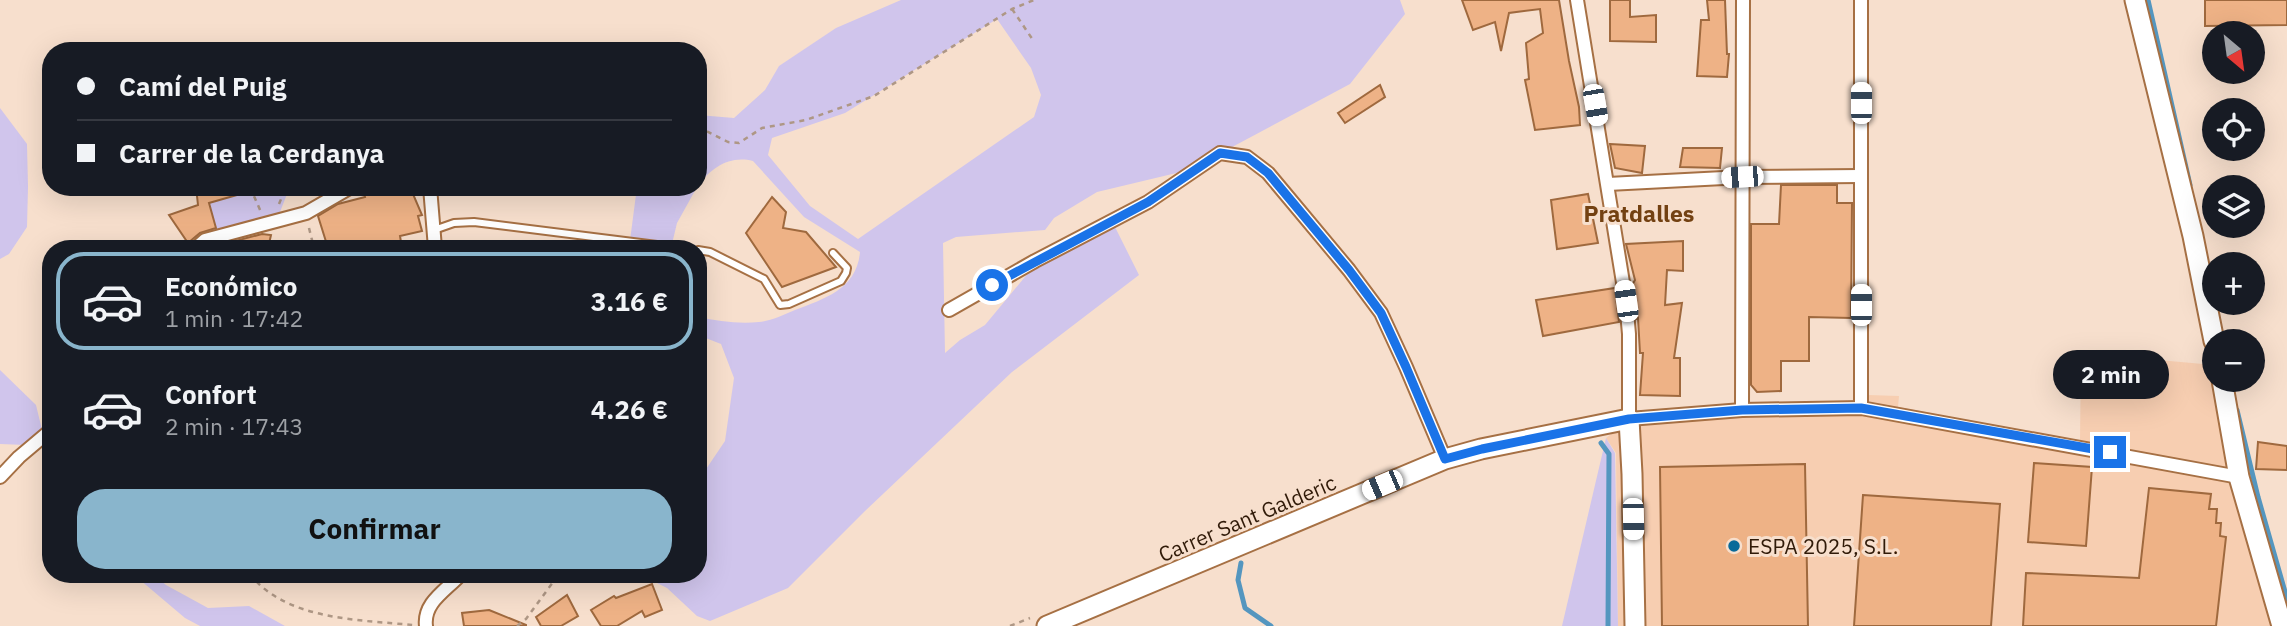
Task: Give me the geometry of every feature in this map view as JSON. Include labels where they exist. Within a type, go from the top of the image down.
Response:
[{"type":"street","points":[[1577,0],[1628,323],[1635,626]]},
{"type":"street","points":[[1742,410],[1743,0]]},
{"type":"street","points":[[1861,0],[1861,408]]},
{"type":"street","points":[[2135,0],[2193,236],[2212,329]]},
{"type":"street","points":[[949,310],[1148,202],[1220,153],[1247,157],[1268,173],[1349,270],[1381,313],[1445,459]]},
{"type":"street","points":[[1608,184],[1742,177],[1860,176]]},
{"type":"street","points":[[205,240],[306,213],[335,196]]},
{"type":"street","points":[[431,196],[435,240]]},
{"type":"street","points":[[2224,392],[2239,477],[2281,626]]},
{"type":"street","points":[[1629,419],[1742,410],[1861,408],[2239,477]]},
{"type":"street","name":"Carrer Sant Galderic","points":[[1048,626],[1445,459],[1629,419]]},
{"type":"street","points":[[1,471],[42,437]]},
{"type":"street","points":[[426,626],[425,617],[434,600],[452,583]]},
{"type":"lane","points":[[435,240],[454,223],[474,222],[617,240]]},
{"type":"lane","points":[[707,252],[764,279],[780,305],[789,304],[841,281],[847,268],[833,253]]},
{"type":"path","points":[[707,132],[728,142],[739,144],[762,128],[793,123],[874,96],[1012,9],[1034,0]]},
{"type":"path","points":[[1012,9],[1033,40]]},
{"type":"path","points":[[254,196],[267,224]]},
{"type":"path","points":[[306,213],[312,240]]},
{"type":"path","points":[[257,583],[273,595],[316,614],[419,626]]},
{"type":"path","points":[[517,626],[526,619],[552,583]]},
{"type":"shaded area","points":[[901,0],[1400,0],[1405,14],[1350,84],[1189,170],[1097,192],[1054,218],[1045,230],[956,237],[943,243],[945,353],[985,325],[1029,272],[1115,227],[1139,275],[1012,372],[788,588],[710,621],[697,616],[667,588],[657,583],[707,583],[707,468],[725,441],[734,378],[721,344],[707,339],[707,318],[759,322],[817,302],[846,284],[858,265],[860,252],[804,217],[753,161],[729,161],[707,175],[707,116],[734,118],[765,90],[779,66],[836,28]],"holes":[[[997,19],[1031,68],[1041,95],[1034,117],[858,239],[810,206],[768,155],[772,138],[845,113]]]},
{"type":"shaded area","points":[[0,108],[27,144],[28,187],[27,227],[9,254],[0,259]]},
{"type":"shaded area","points":[[233,196],[286,196],[278,217],[218,234],[209,203]]},
{"type":"shaded area","points":[[636,196],[692,196],[677,223],[673,240],[630,240]]},
{"type":"shaded area","points":[[2081,353],[2202,364],[2202,392],[2221,392],[2238,420],[2257,504],[2287,589],[2287,626],[1618,626],[1616,453],[1606,438],[1640,412],[1731,405],[1848,403],[1868,395],[1899,396],[1898,407],[2080,441]]},
{"type":"shaded area","points":[[0,370],[36,405],[42,435],[26,445],[0,444]]},
{"type":"shaded area","points":[[1606,438],[1615,453],[1618,626],[1562,626]]},
{"type":"shaded area","points":[[144,583],[164,583],[208,608],[249,606],[285,626],[200,626],[185,618]]},
{"type":"building","points":[[1462,0],[1559,0],[1580,125],[1535,130],[1525,80],[1529,79],[1526,43],[1543,33],[1540,9],[1509,13],[1501,51],[1495,22],[1473,30]]},
{"type":"building","points":[[1610,0],[1630,0],[1630,17],[1656,15],[1656,42],[1610,41]]},
{"type":"building","points":[[1707,0],[1725,0],[1729,54],[1727,77],[1697,76],[1701,20],[1709,20]]},
{"type":"building","points":[[2205,0],[2287,0],[2287,25],[2265,25],[2265,21],[2205,21]]},
{"type":"building","points":[[1380,85],[1385,97],[1345,123],[1338,113]]},
{"type":"building","points":[[1610,144],[1645,146],[1642,173],[1615,168]]},
{"type":"building","points":[[1683,148],[1722,148],[1720,168],[1680,167]]},
{"type":"building","points":[[1781,185],[1837,185],[1837,203],[1852,203],[1851,318],[1809,317],[1809,361],[1781,361],[1781,391],[1757,392],[1751,385],[1751,224],[1779,224]]},
{"type":"building","points":[[1588,194],[1598,243],[1557,249],[1551,200]]},
{"type":"building","points":[[197,196],[234,196],[209,203],[216,228],[186,240],[169,215],[198,205]]},
{"type":"building","points":[[414,196],[422,215],[418,216],[422,231],[400,236],[401,240],[326,240],[318,216],[338,204],[365,197]]},
{"type":"building","points":[[772,197],[786,212],[783,228],[806,232],[836,267],[782,287],[746,233]]},
{"type":"building","points":[[262,234],[271,235],[270,240],[239,240]]},
{"type":"building","points":[[1683,241],[1683,271],[1667,270],[1665,305],[1682,303],[1674,358],[1680,358],[1680,396],[1640,395],[1643,353],[1640,353],[1638,318],[1636,319],[1632,285],[1635,280],[1626,244]]},
{"type":"building","points":[[1615,288],[1619,322],[1543,336],[1536,300]]},
{"type":"building","points":[[2258,442],[2287,446],[2287,470],[2256,469]]},
{"type":"building","points":[[2034,463],[2092,467],[2086,546],[2028,542]]},
{"type":"building","name":"ESPA 2025, S.L.","points":[[1805,464],[1808,626],[1662,626],[1660,467]]},
{"type":"building","points":[[2149,488],[2211,494],[2209,509],[2217,509],[2216,523],[2221,523],[2220,536],[2226,537],[2216,626],[2023,626],[2026,573],[2139,578]]},
{"type":"building","points":[[1863,495],[2000,504],[1991,626],[1854,626]]},
{"type":"building","points":[[652,584],[662,610],[645,617],[642,611],[617,626],[601,626],[591,610],[614,596],[616,598]]},
{"type":"building","points":[[567,595],[578,616],[561,626],[541,626],[536,617]]},
{"type":"building","points":[[489,610],[526,626],[464,626],[462,613]]},
{"type":"waterway","points":[[2148,0],[2190,185]]},
{"type":"waterway","points":[[2237,410],[2287,599]]},
{"type":"waterway","points":[[1601,443],[1609,454],[1608,626]]},
{"type":"waterway","points":[[1241,563],[1238,580],[1245,608],[1271,626]]},
{"type":"place","name":"ESPA 2025, S.L.","points":[[1734,546]]},
{"type":"district","name":"Pratdalles","points":[[1639,213]]},
{"type":"route","points":[[992,285],[1148,202],[1220,153],[1247,157],[1268,173],[1349,270],[1381,313],[1445,459],[1629,419],[1742,410],[1861,408],[2110,452]]}]
